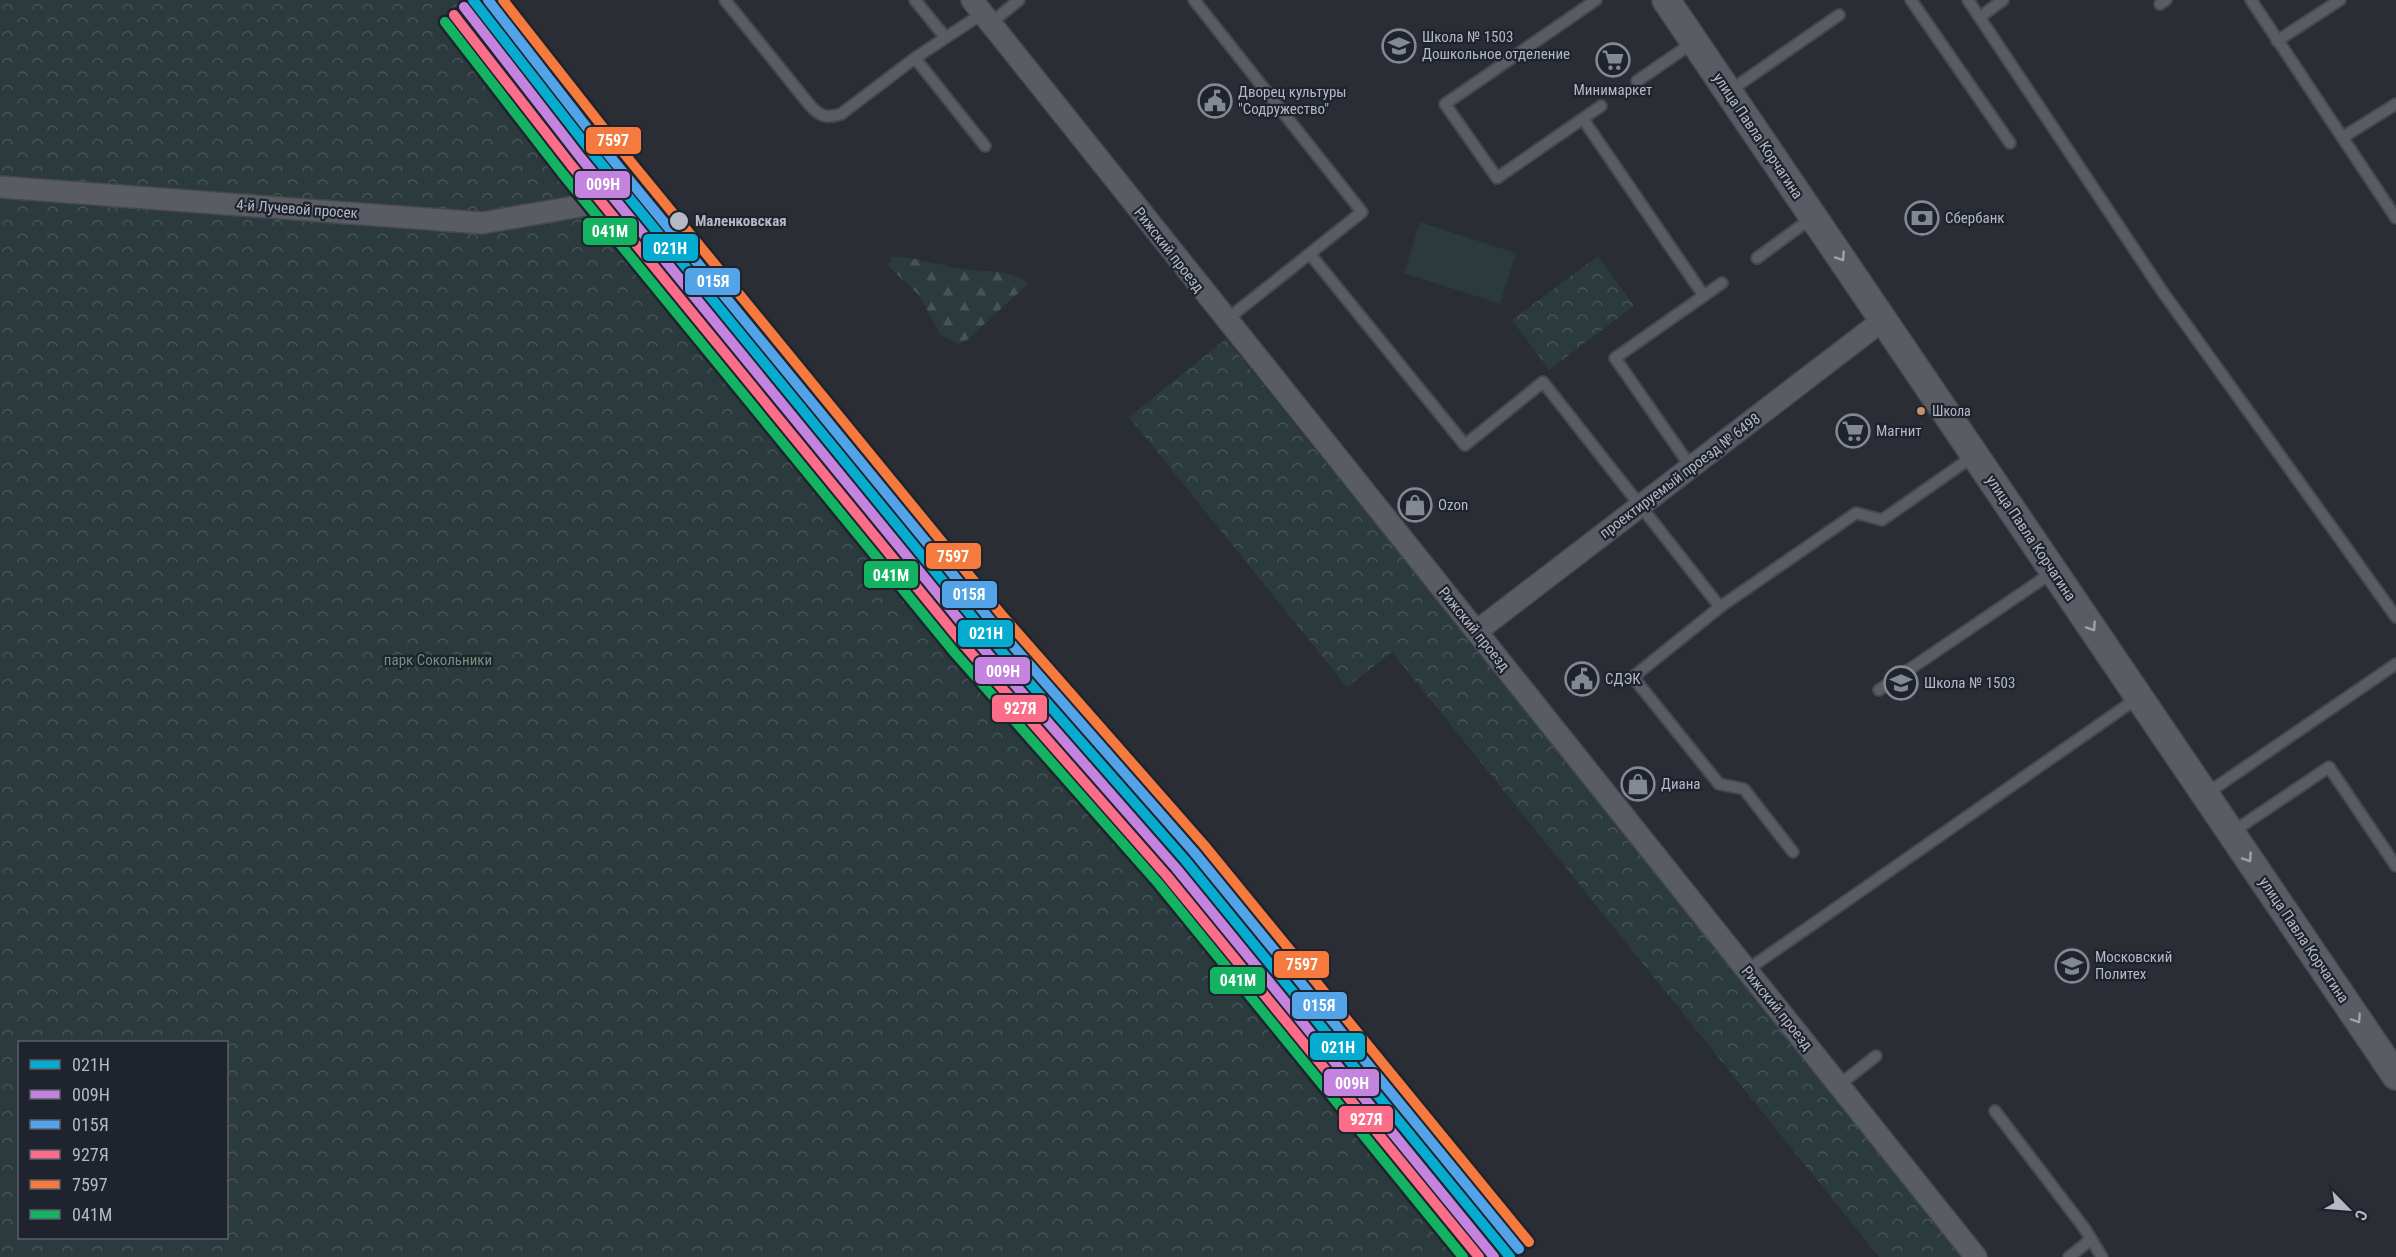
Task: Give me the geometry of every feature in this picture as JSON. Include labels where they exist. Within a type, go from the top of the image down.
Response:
[{"type":"street","name":"улица Павла Корчагина","points":[[1666,0],[2396,1076]]},
{"type":"street","name":"Рижский проезд","points":[[982,12],[1226,321],[1976,1257]]},
{"type":"street","name":"4-й Лучевой просек","points":[[0,187],[482,223],[592,204]]},
{"type":"street","name":"проектируемый проезд № 6498","points":[[1477,632],[1883,320]]},
{"type":"lane","points":[[727,0],[817,114],[828,118],[841,114],[915,58],[982,12],[1019,0]]},
{"type":"lane","points":[[915,0],[945,38]]},
{"type":"lane","points":[[1194,0],[1362,212],[1226,321]]},
{"type":"lane","points":[[1596,0],[1445,104],[1497,178],[1601,106]]},
{"type":"lane","points":[[1911,0],[2010,143]]},
{"type":"lane","points":[[1968,0],[2163,291],[2396,617]]},
{"type":"lane","points":[[1980,17],[2003,0]]},
{"type":"lane","points":[[2251,0],[2396,218]]},
{"type":"lane","points":[[2277,40],[2340,0]]},
{"type":"lane","points":[[1728,92],[1839,15]]},
{"type":"lane","points":[[1637,81],[1694,41]]},
{"type":"lane","points":[[915,58],[985,146]]},
{"type":"lane","points":[[2343,137],[2396,104]]},
{"type":"lane","points":[[1582,119],[1704,296]]},
{"type":"lane","points":[[1757,258],[1814,217]]},
{"type":"lane","points":[[1310,254],[1465,445],[1543,382],[1720,607]]},
{"type":"lane","points":[[1691,467],[1615,358],[1722,283]]},
{"type":"lane","points":[[1793,852],[1743,789],[1719,784],[1633,677],[1720,607],[1856,513],[1882,520],[1975,455]]},
{"type":"lane","points":[[1879,690],[2054,571]]},
{"type":"lane","points":[[2205,794],[2396,664]]},
{"type":"lane","points":[[1747,970],[2139,696]]},
{"type":"lane","points":[[2230,833],[2329,767],[2396,866]]},
{"type":"lane","points":[[1839,1085],[1876,1056]]},
{"type":"lane","points":[[1995,1112],[2085,1229],[2089,1241],[2102,1257]]},
{"type":"lane","points":[[2069,1257],[2089,1241]]},
{"type":"green space","name":"парк Сокольники","points":[[0,0],[468,0],[610,180],[1493,1257],[0,1257]]},
{"type":"green space","points":[[1420,222],[1516,253],[1500,304],[1404,273]]},
{"type":"green space","points":[[1598,256],[1634,306],[1549,370],[1512,320]]},
{"type":"green space","points":[[892,257],[917,259],[967,270],[1002,272],[1029,283],[967,340],[958,345],[940,334],[919,295],[888,266]]},
{"type":"green space","points":[[1226,339],[1965,1257],[1879,1257],[1392,652],[1347,687],[1129,417]]},
{"type":"transit line","name":"021Н","points":[[473,0],[590,150],[983,630],[1185,860],[1510,1257]]},
{"type":"transit line","name":"015Я","points":[[488,0],[599,143],[992,622],[1194,852],[1519,1249]]},
{"type":"transit line","name":"7597","points":[[503,0],[609,135],[1001,614],[1204,845],[1529,1242]]},
{"type":"transit line","name":"009Н","points":[[464,7],[581,158],[974,638],[1176,868],[1494,1257]]},
{"type":"transit line","name":"927Я","points":[[454,15],[571,165],[964,645],[1167,876],[1479,1257]]},
{"type":"transit line","name":"041М","points":[[445,22],[562,173],[955,653],[1158,883],[1463,1257]]},
{"type":"place","name":"Школа № 1503 Дошкольное отделение","points":[[1399,46]]},
{"type":"place","name":"Минимаркет","points":[[1613,60]]},
{"type":"place","name":"Дворец культуры \"Содружество\"","points":[[1215,101]]},
{"type":"place","name":"Сбербанк","points":[[1922,218]]},
{"type":"place","name":"Маленковская","points":[[679,221]]},
{"type":"place","name":"Школа","points":[[1921,411]]},
{"type":"place","name":"Магнит","points":[[1853,431]]},
{"type":"place","name":"Ozon","points":[[1415,505]]},
{"type":"place","name":"СДЭК","points":[[1582,679]]},
{"type":"place","name":"Школа № 1503","points":[[1901,683]]},
{"type":"place","name":"Диана","points":[[1638,784]]},
{"type":"place","name":"Московский Политех","points":[[2072,966]]}]
